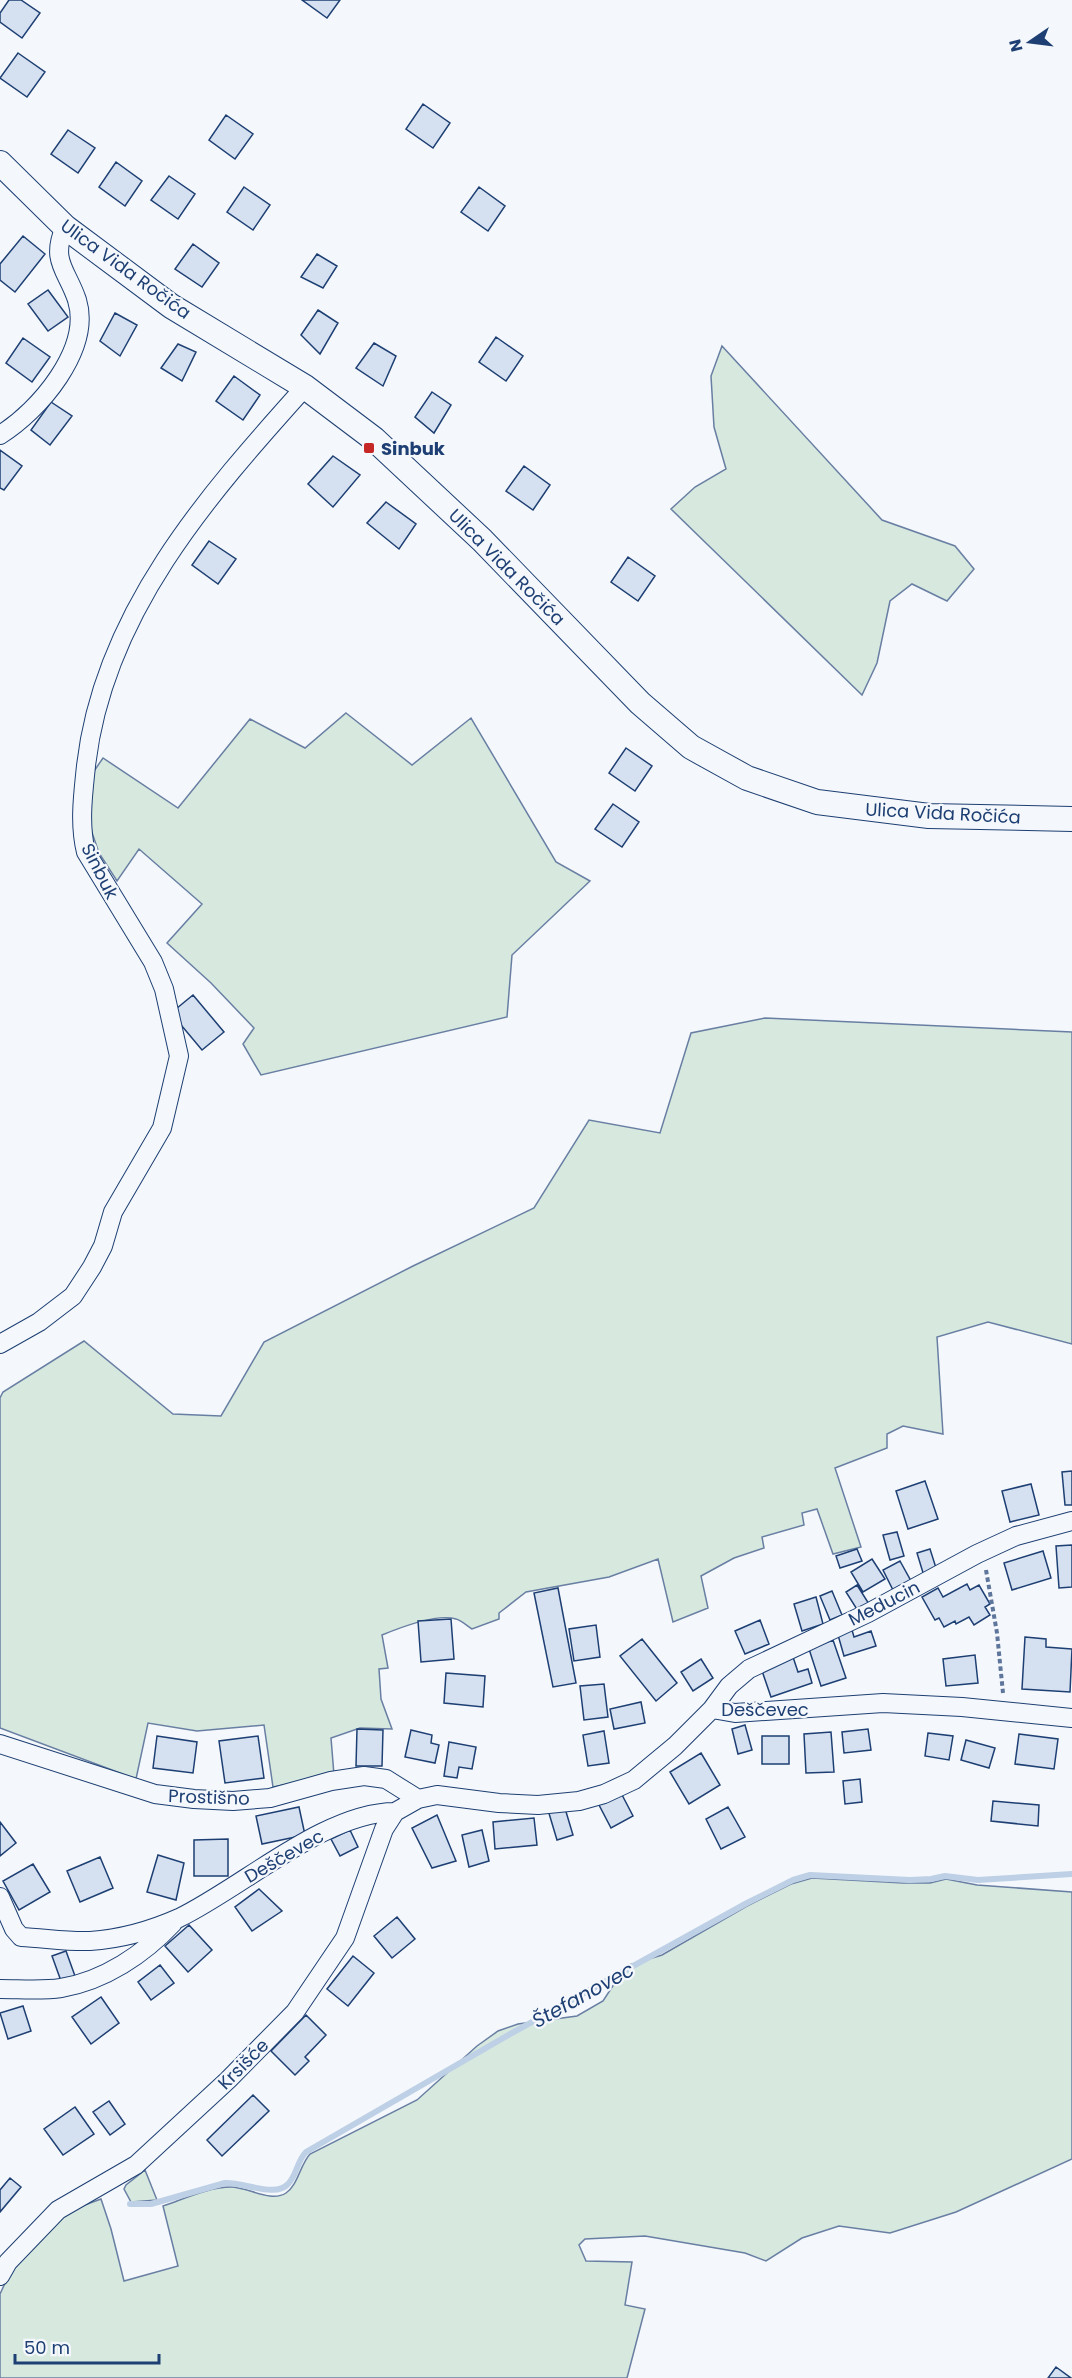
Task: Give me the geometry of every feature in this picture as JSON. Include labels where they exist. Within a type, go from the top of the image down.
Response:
[{"type":"main road","name":"Ulica Vida Ročića","points":[[0,163],[65,227],[171,306],[305,387],[374,439],[482,540],[640,703],[691,747],[747,778],[817,802],[929,816],[1072,819]]},
{"type":"street","points":[[0,435],[16,426],[38,402],[60,374],[76,342],[80,329],[77,300],[59,258],[58,246],[65,227]]},
{"type":"street","name":"Sinbuk","points":[[0,1344],[39,1322],[73,1296],[92,1267],[103,1246],[113,1212],[162,1128],[179,1056],[164,989],[153,962],[86,852],[81,832],[88,743],[95,711],[122,638],[145,591],[168,554],[233,466],[305,387]]},
{"type":"street","name":"Meducin","points":[[712,1709],[729,1686],[749,1669],[867,1613],[983,1551],[1016,1536],[1072,1521]]},
{"type":"street","name":"Deščevec","points":[[418,1798],[437,1795],[458,1796],[499,1803],[538,1804],[579,1801],[604,1794],[634,1780],[675,1746],[712,1709],[735,1713],[883,1703],[1072,1719]]},
{"type":"street","name":"Prostišno","points":[[0,1744],[155,1794],[233,1801],[270,1798],[331,1781],[364,1776],[386,1779],[418,1798]]},
{"type":"street","points":[[395,1812],[418,1798]]},
{"type":"street","name":"Deščevec","points":[[0,1896],[14,1929],[21,1937],[90,1941],[128,1936],[178,1918],[339,1825],[367,1814],[395,1812]]},
{"type":"street","name":"Krsišće","points":[[0,2276],[8,2262],[58,2210],[136,2165],[228,2080],[295,2012],[345,1938],[384,1829],[395,1812]]},
{"type":"street","name":"Deščevec","points":[[0,1989],[60,1988],[97,1979],[138,1954],[178,1918]]},
{"type":"path","points":[[983,1551],[997,1633],[1005,1712]]},
{"type":"shaded area","points":[[722,346],[882,520],[955,546],[974,569],[947,601],[912,584],[890,601],[877,663],[862,695],[671,509],[695,487],[726,469],[714,427],[711,376]]},
{"type":"shaded area","points":[[346,713],[412,765],[471,718],[556,862],[590,881],[512,955],[507,1017],[261,1075],[243,1044],[254,1028],[211,983],[167,943],[202,904],[139,849],[117,881],[99,853],[88,821],[90,777],[103,758],[178,808],[250,719],[305,748]]},
{"type":"shaded area","points":[[765,1018],[1072,1032],[1072,1344],[988,1322],[937,1337],[943,1434],[903,1426],[887,1434],[887,1448],[835,1468],[861,1547],[833,1554],[817,1509],[802,1513],[804,1525],[762,1537],[764,1548],[734,1558],[701,1576],[708,1608],[673,1622],[658,1559],[609,1577],[526,1592],[499,1613],[499,1619],[472,1629],[458,1620],[439,1618],[418,1622],[382,1635],[388,1668],[379,1669],[381,1699],[392,1729],[360,1728],[331,1738],[334,1775],[273,1787],[264,1725],[197,1731],[148,1723],[136,1779],[0,1728],[0,1398],[3,1392],[84,1341],[173,1414],[221,1416],[264,1342],[413,1266],[534,1208],[589,1120],[660,1133],[691,1033]]},
{"type":"shaded area","points":[[812,1878],[903,1883],[930,1883],[946,1879],[977,1885],[1072,1892],[1072,2159],[956,2212],[890,2233],[839,2226],[802,2238],[766,2261],[745,2253],[645,2236],[585,2239],[579,2245],[586,2261],[632,2262],[625,2305],[645,2309],[627,2378],[0,2378],[0,2294],[13,2266],[63,2213],[101,2199],[124,2281],[178,2266],[163,2206],[205,2191],[231,2187],[273,2196],[286,2193],[310,2154],[417,2100],[477,2046],[498,2031],[518,2024],[577,2016],[603,2001],[626,1966],[662,1955],[747,1906],[791,1884]]},
{"type":"shaded area","points":[[145,2170],[157,2200],[131,2202],[124,2189]]},
{"type":"building","points":[[9,0],[21,0],[40,13],[22,38],[0,22],[0,13]]},
{"type":"building","points":[[302,0],[340,0],[327,18]]},
{"type":"building","points":[[18,53],[45,72],[27,97],[0,78]]},
{"type":"building","points":[[423,104],[450,123],[433,148],[406,129]]},
{"type":"building","points":[[226,115],[253,134],[235,159],[209,140]]},
{"type":"building","points":[[68,130],[95,148],[78,173],[51,154]]},
{"type":"building","points":[[116,162],[142,181],[125,206],[99,187]]},
{"type":"building","points":[[169,176],[195,194],[178,219],[151,200]]},
{"type":"building","points":[[244,187],[270,205],[253,230],[227,212]]},
{"type":"building","points":[[479,187],[505,206],[488,231],[461,212]]},
{"type":"building","points":[[23,236],[45,254],[15,292],[0,280],[0,264]]},
{"type":"building","points":[[193,244],[219,263],[202,287],[175,269]]},
{"type":"building","points":[[317,254],[337,266],[323,288],[301,277]]},
{"type":"building","points":[[48,290],[68,317],[48,331],[28,304]]},
{"type":"building","points":[[318,310],[338,323],[320,354],[301,335]]},
{"type":"building","points":[[115,313],[137,325],[120,356],[100,341]]},
{"type":"building","points":[[496,337],[523,356],[506,381],[479,362]]},
{"type":"building","points":[[23,338],[50,357],[32,382],[6,363]]},
{"type":"building","points":[[374,343],[396,356],[383,386],[356,368]]},
{"type":"building","points":[[178,344],[196,352],[182,381],[161,368]]},
{"type":"building","points":[[234,376],[260,395],[243,420],[216,401]]},
{"type":"building","points":[[432,392],[451,405],[434,433],[415,417]]},
{"type":"building","points":[[51,402],[72,416],[50,445],[31,430]]},
{"type":"building","points":[[0,450],[22,466],[4,490],[0,488]]},
{"type":"building","points":[[333,456],[360,475],[333,507],[308,484]]},
{"type":"building","points":[[524,466],[550,485],[533,510],[506,491]]},
{"type":"building","points":[[386,502],[416,524],[399,549],[367,523]]},
{"type":"building","points":[[209,541],[236,559],[218,584],[192,565]]},
{"type":"building","points":[[628,557],[655,576],[638,601],[611,582]]},
{"type":"building","points":[[626,748],[652,766],[635,791],[609,773]]},
{"type":"building","points":[[613,804],[639,822],[622,847],[595,829]]},
{"type":"building","points":[[193,995],[224,1032],[202,1050],[171,1013]]},
{"type":"building","points":[[1072,1471],[1072,1505],[1065,1505],[1062,1472]]},
{"type":"building","points":[[925,1481],[938,1519],[908,1529],[896,1491]]},
{"type":"building","points":[[1031,1484],[1039,1515],[1010,1522],[1002,1491]]},
{"type":"building","points":[[897,1532],[904,1556],[890,1560],[883,1535]]},
{"type":"building","points":[[1072,1545],[1072,1587],[1059,1588],[1056,1546]]},
{"type":"building","points":[[857,1549],[862,1561],[840,1568],[836,1556]]},
{"type":"building","points":[[930,1549],[937,1571],[924,1576],[917,1553]]},
{"type":"building","points":[[1043,1551],[1051,1578],[1012,1590],[1004,1563]]},
{"type":"building","points":[[872,1559],[885,1579],[863,1592],[851,1572]]},
{"type":"building","points":[[900,1561],[911,1581],[893,1590],[883,1570]]},
{"type":"building","points":[[967,1584],[970,1590],[979,1585],[990,1604],[985,1607],[990,1615],[974,1625],[969,1617],[944,1627],[939,1618],[935,1620],[922,1597],[938,1588],[943,1597]]},
{"type":"building","points":[[857,1585],[869,1604],[858,1611],[846,1592]]},
{"type":"building","points":[[558,1588],[576,1683],[553,1687],[534,1593]]},
{"type":"building","points":[[832,1591],[842,1615],[830,1620],[820,1596]]},
{"type":"building","points":[[816,1597],[823,1624],[802,1631],[794,1604]]},
{"type":"building","points":[[451,1619],[454,1659],[421,1662],[418,1621]]},
{"type":"building","points":[[760,1620],[769,1644],[745,1654],[735,1631]]},
{"type":"building","points":[[596,1625],[600,1657],[574,1661],[569,1629]]},
{"type":"building","points":[[852,1630],[854,1637],[871,1631],[876,1646],[844,1656],[838,1635]]},
{"type":"building","points":[[1025,1637],[1046,1639],[1046,1647],[1072,1649],[1070,1692],[1022,1689]]},
{"type":"building","points":[[642,1639],[677,1683],[656,1701],[620,1656]]},
{"type":"building","points":[[833,1640],[846,1678],[821,1686],[809,1649]]},
{"type":"building","points":[[975,1655],[978,1683],[946,1686],[943,1659]]},
{"type":"building","points":[[793,1657],[798,1672],[808,1669],[812,1683],[771,1697],[761,1668]]},
{"type":"building","points":[[701,1659],[713,1678],[693,1691],[681,1672]]},
{"type":"building","points":[[446,1673],[485,1676],[483,1707],[444,1703]]},
{"type":"building","points":[[604,1684],[608,1717],[584,1720],[580,1686]]},
{"type":"building","points":[[641,1702],[645,1723],[614,1729],[610,1709]]},
{"type":"building","points":[[745,1725],[752,1750],[738,1754],[732,1729]]},
{"type":"building","points":[[357,1729],[383,1730],[382,1766],[356,1766]]},
{"type":"building","points":[[868,1729],[871,1750],[844,1753],[842,1732]]},
{"type":"building","points":[[411,1730],[432,1735],[431,1743],[439,1745],[435,1763],[405,1757]]},
{"type":"building","points":[[604,1731],[609,1763],[588,1766],[583,1735]]},
{"type":"building","points":[[831,1732],[834,1772],[806,1773],[804,1734]]},
{"type":"building","points":[[928,1733],[953,1736],[949,1760],[925,1756]]},
{"type":"building","points":[[1019,1734],[1058,1739],[1054,1769],[1015,1764]]},
{"type":"building","points":[[157,1736],[197,1742],[193,1773],[153,1768]]},
{"type":"building","points":[[258,1736],[264,1778],[225,1783],[219,1741]]},
{"type":"building","points":[[762,1736],[789,1736],[789,1764],[762,1764]]},
{"type":"building","points":[[966,1740],[995,1748],[989,1768],[961,1760]]},
{"type":"building","points":[[449,1742],[476,1747],[472,1769],[459,1767],[457,1778],[444,1776]]},
{"type":"building","points":[[701,1753],[720,1785],[689,1804],[670,1772]]},
{"type":"building","points":[[860,1779],[862,1802],[845,1804],[843,1781]]},
{"type":"building","points":[[620,1791],[633,1816],[611,1828],[598,1803]]},
{"type":"building","points":[[993,1801],[1039,1805],[1038,1826],[991,1821]]},
{"type":"building","points":[[564,1805],[573,1835],[557,1840],[548,1810]]},
{"type":"building","points":[[299,1807],[305,1835],[262,1844],[256,1816]]},
{"type":"building","points":[[728,1807],[745,1837],[721,1849],[706,1819]]},
{"type":"building","points":[[437,1815],[456,1861],[432,1868],[412,1828]]},
{"type":"building","points":[[534,1818],[537,1845],[495,1849],[493,1822]]},
{"type":"building","points":[[0,1822],[16,1843],[0,1856]]},
{"type":"building","points":[[350,1830],[358,1847],[340,1856],[331,1839]]},
{"type":"building","points":[[482,1830],[489,1861],[469,1867],[462,1835]]},
{"type":"building","points":[[228,1839],[228,1876],[194,1876],[194,1840]]},
{"type":"building","points":[[158,1855],[184,1863],[176,1900],[147,1892]]},
{"type":"building","points":[[100,1857],[113,1888],[80,1902],[67,1871]]},
{"type":"building","points":[[33,1864],[50,1892],[19,1910],[3,1881]]},
{"type":"building","points":[[259,1889],[282,1911],[252,1931],[235,1907]]},
{"type":"building","points":[[397,1917],[415,1939],[392,1958],[374,1936]]},
{"type":"building","points":[[189,1925],[212,1950],[188,1972],[165,1946]]},
{"type":"building","points":[[66,1951],[75,1976],[61,1981],[52,1956]]},
{"type":"building","points":[[353,1956],[374,1973],[348,2006],[327,1989]]},
{"type":"building","points":[[160,1965],[174,1983],[151,2000],[138,1982]]},
{"type":"building","points":[[101,1997],[119,2023],[91,2044],[72,2017]]},
{"type":"building","points":[[23,2006],[31,2031],[8,2039],[0,2013]]},
{"type":"building","points":[[306,2015],[326,2035],[305,2057],[309,2061],[295,2075],[271,2051]]},
{"type":"building","points":[[253,2095],[269,2111],[222,2156],[207,2140]]},
{"type":"building","points":[[109,2101],[125,2124],[110,2135],[93,2112]]},
{"type":"building","points":[[75,2107],[94,2134],[63,2155],[44,2129]]},
{"type":"building","points":[[10,2178],[21,2187],[0,2212],[0,2190]]},
{"type":"building","points":[[1056,2367],[1071,2378],[1048,2378]]},
{"type":"waterway","name":"Štefanovec","points":[[130,2204],[151,2204],[225,2183],[268,2190],[283,2188],[291,2180],[306,2152],[512,2033],[793,1880],[810,1875],[910,1880],[945,1876],[978,1880],[1072,1874]]},
{"type":"place","name":"Sinbuk","points":[[369,448]]}]
